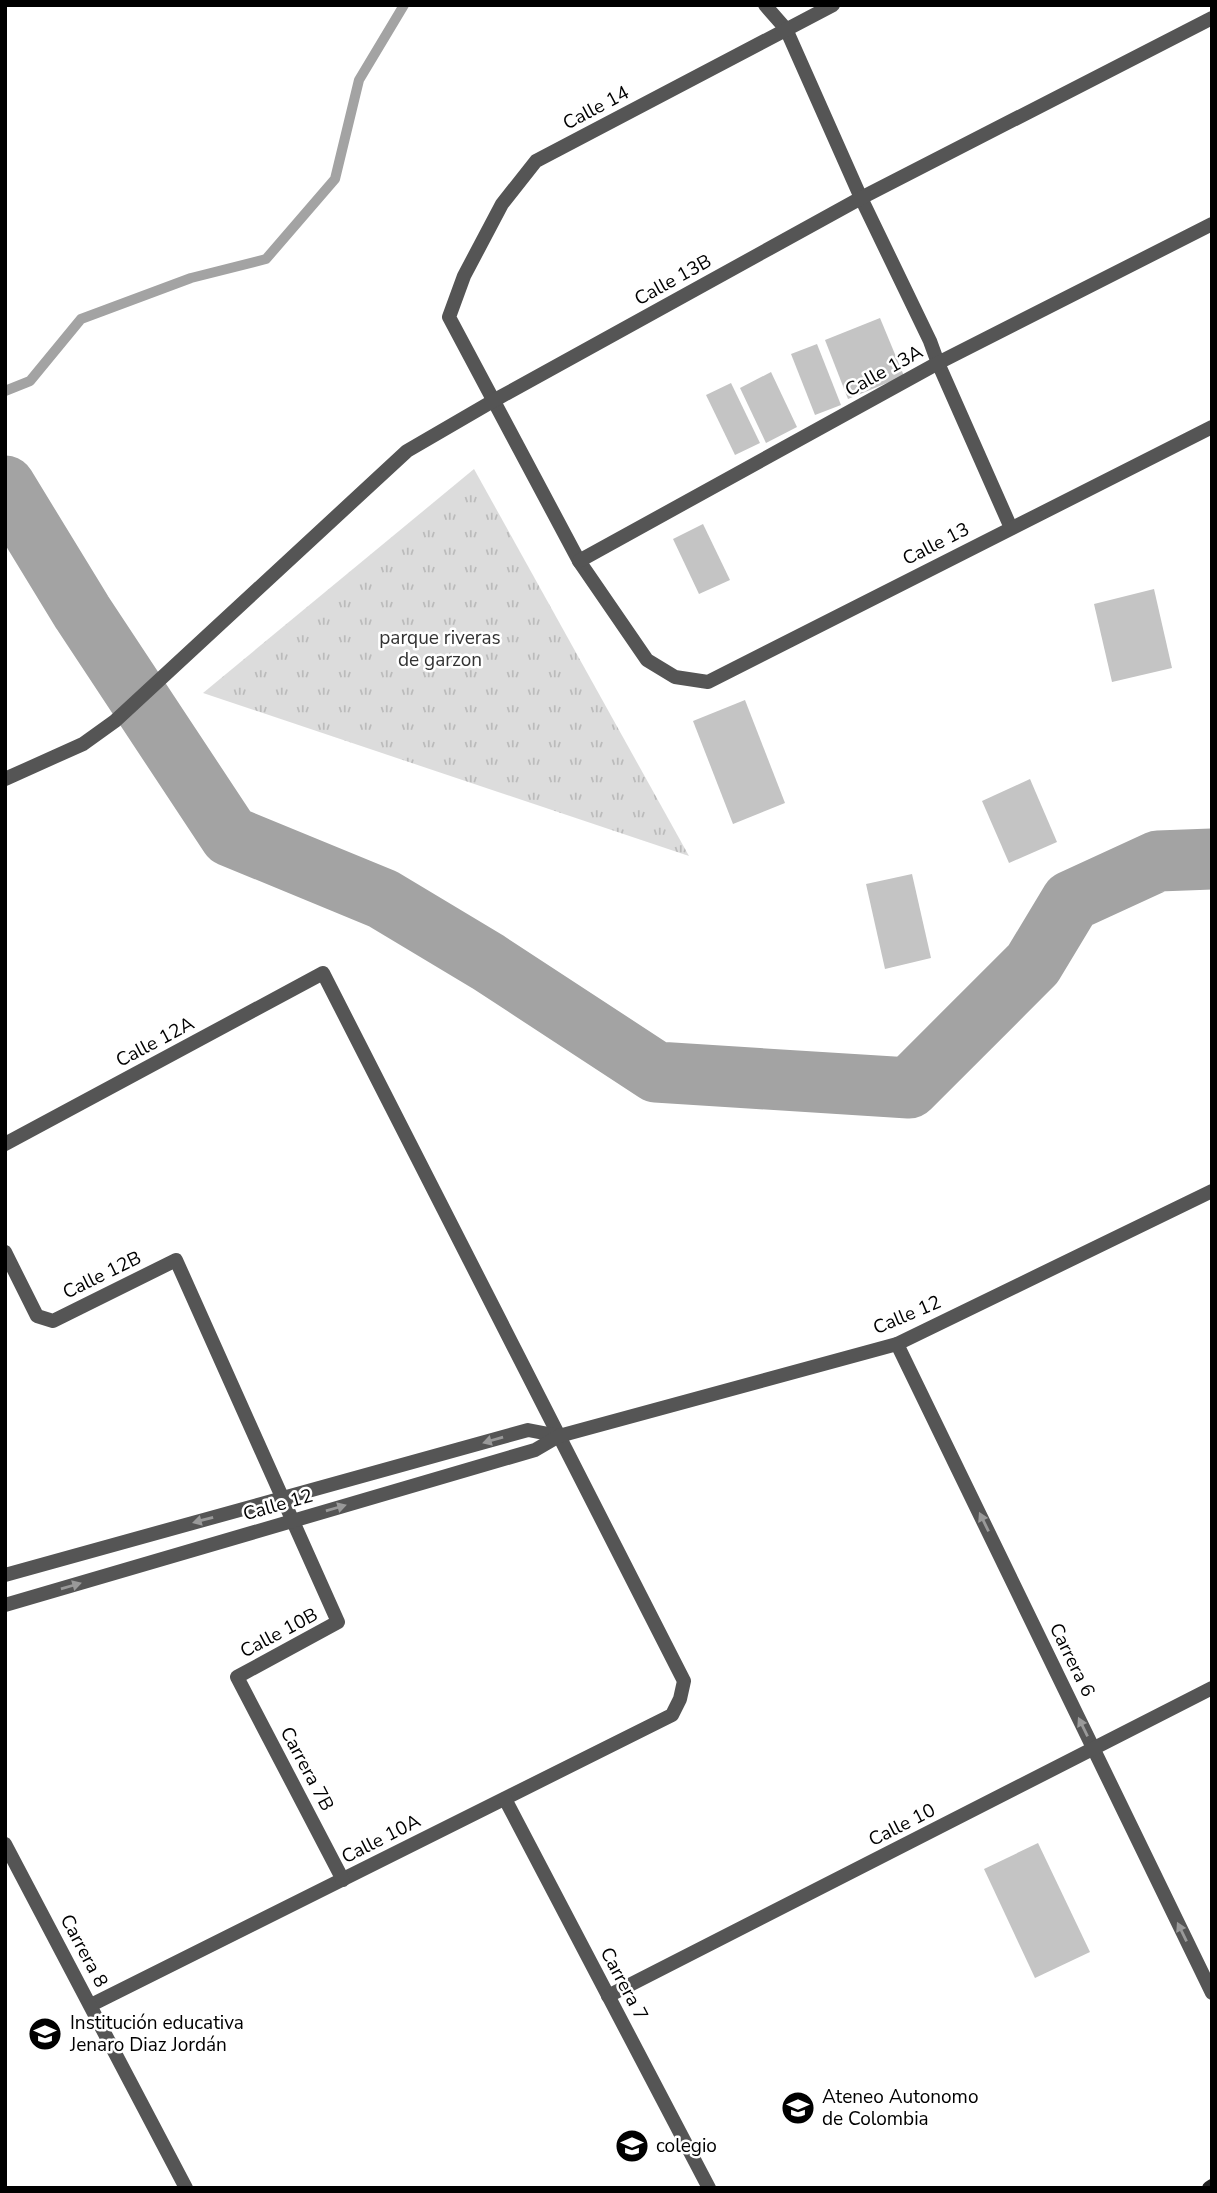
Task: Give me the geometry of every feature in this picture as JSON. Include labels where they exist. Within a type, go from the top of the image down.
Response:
[{"type":"street","points":[[765,5],[786,29],[861,198],[930,341],[1012,528]]},
{"type":"street","name":"Calle 14","points":[[493,401],[449,317],[464,276],[502,204],[536,161],[833,5]]},
{"type":"street","name":"Calle 13B","points":[[5,779],[83,744],[115,721],[407,451],[861,198],[1212,18]]},
{"type":"street","name":"Calle 13A","points":[[579,561],[938,363],[1212,224]]},
{"type":"street","points":[[493,401],[579,561]]},
{"type":"street","name":"Calle 13","points":[[579,561],[647,660],[675,677],[708,682],[1212,427]]},
{"type":"street","name":"Calle 12A","points":[[5,1144],[323,974],[559,1436]]},
{"type":"street","name":"Calle 12","points":[[5,1605],[534,1450],[559,1436],[897,1344],[1212,1191]]},
{"type":"street","name":"Calle 12B","points":[[5,1252],[37,1316],[53,1321],[176,1260],[282,1498]]},
{"type":"street","name":"Carrera 6","points":[[897,1344],[1212,1993]]},
{"type":"street","name":"Calle 12","points":[[5,1575],[528,1430],[559,1436]]},
{"type":"street","name":"Calle 10A","points":[[91,2005],[673,1715],[684,1681],[559,1436]]},
{"type":"street","points":[[282,1498],[293,1521]]},
{"type":"street","name":"Calle 10B","points":[[237,1677],[338,1622],[293,1521]]},
{"type":"street","name":"Carrera 7B","points":[[237,1677],[343,1880]]},
{"type":"street","name":"Calle 10","points":[[608,1996],[1212,1688]]},
{"type":"street","name":"Carrera 7","points":[[505,1799],[709,2188]]},
{"type":"street","name":"Carrera 8","points":[[5,1844],[186,2188]]},
{"type":"green space","name":"parque riveras de garzon","points":[[474,469],[689,856],[203,693]]},
{"type":"building","points":[[880,318],[904,376],[848,399],[825,340]]},
{"type":"building","points":[[817,344],[841,405],[815,415],[791,354]]},
{"type":"building","points":[[771,372],[797,427],[766,443],[740,388]]},
{"type":"building","points":[[731,383],[760,443],[735,455],[706,395]]},
{"type":"building","points":[[703,524],[730,580],[699,594],[673,539]]},
{"type":"building","points":[[1154,589],[1172,668],[1112,682],[1094,604]]},
{"type":"building","points":[[745,700],[785,803],[733,824],[693,721]]},
{"type":"building","points":[[1030,779],[1057,842],[1009,863],[982,801]]},
{"type":"building","points":[[912,874],[931,958],[885,969],[866,884]]},
{"type":"building","points":[[1038,1843],[1090,1952],[1035,1978],[984,1869]]},
{"type":"waterway","points":[[5,391],[30,381],[81,319],[191,278],[266,259],[335,179],[359,80],[404,5]]},
{"type":"waterway","points":[[5,486],[82,612],[230,836],[383,899],[488,962],[656,1072],[909,1088],[1033,964],[1071,901],[1158,861],[1212,859]]},
{"type":"place","name":"Institución educativa Jenaro Diaz Jordán","points":[[45,2034]]},
{"type":"place","name":"Ateneo Autonomo de Colombia","points":[[798,2108]]},
{"type":"place","name":"colegio","points":[[632,2146]]}]
